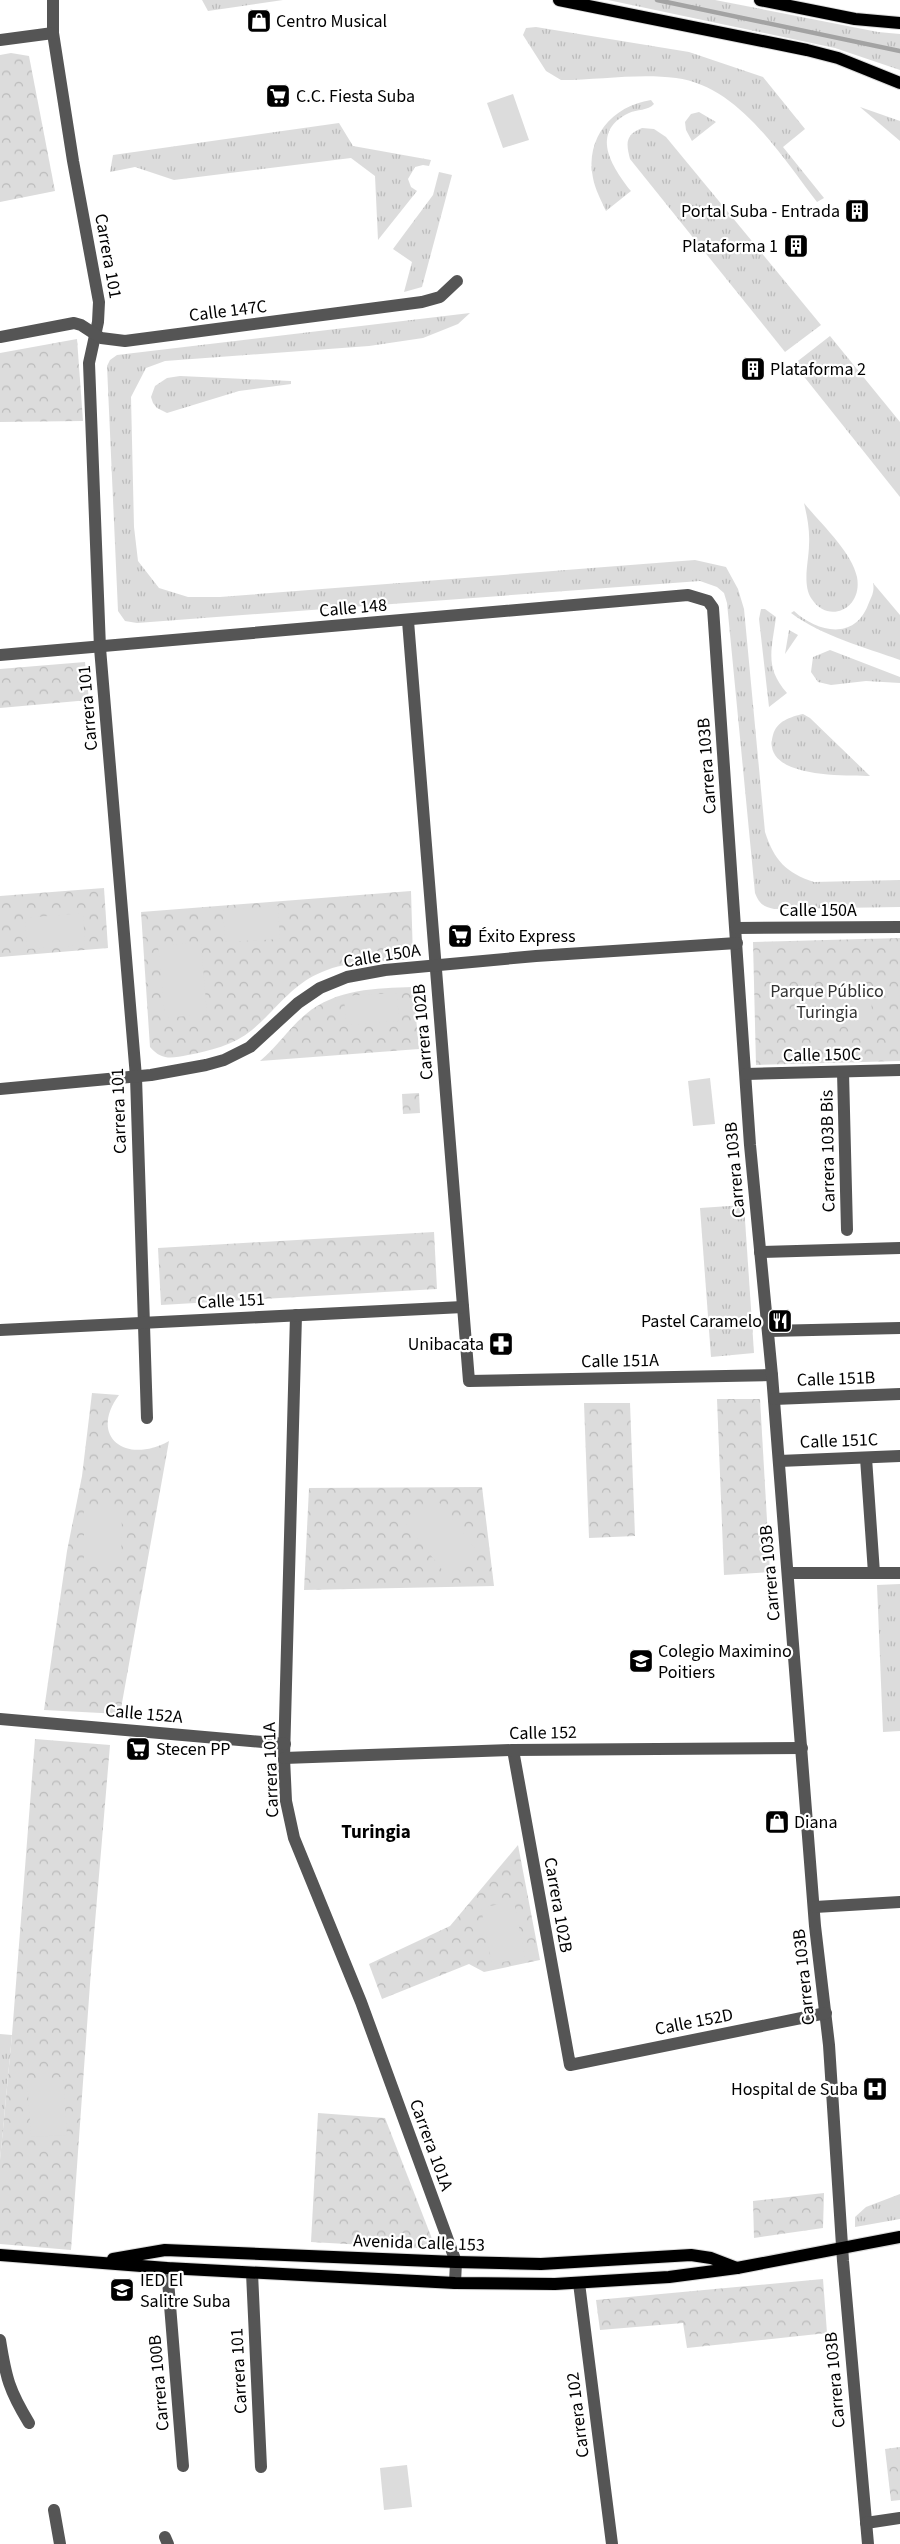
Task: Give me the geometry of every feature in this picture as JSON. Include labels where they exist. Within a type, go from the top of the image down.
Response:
[{"type":"main road","points":[[559,0],[807,50],[838,58],[900,83]]},
{"type":"main road","points":[[760,0],[855,19],[900,23]]},
{"type":"main road","name":"Avenida Calle 153","points":[[0,2255],[252,2273],[455,2282],[579,2283],[669,2277],[737,2268],[900,2237]]},
{"type":"main road","name":"Avenida Calle 153","points":[[99,2261],[166,2250],[456,2262],[554,2263],[691,2255],[711,2258],[737,2268]]},
{"type":"street","name":"Carrera 101","points":[[53,0],[53,33],[72,161],[100,312],[89,363],[100,648],[136,1077],[147,1418]]},
{"type":"street","points":[[0,40],[53,33]]},
{"type":"street","name":"Calle 147C","points":[[0,337],[74,323],[81,324],[95,334],[113,341],[126,341],[382,309],[422,302],[440,297],[457,281]]},
{"type":"street","name":"Calle 148","points":[[0,655],[100,648],[688,595],[708,600]]},
{"type":"street","name":"Carrera 103B","points":[[708,600],[713,608],[714,618],[760,1252],[774,1399],[814,1907],[829,2045],[842,2248],[868,2544]]},
{"type":"street","name":"Carrera 102B","points":[[408,621],[469,1381]]},
{"type":"street","name":"Calle 150A","points":[[736,928],[900,927]]},
{"type":"street","name":"Calle 150A","points":[[0,1089],[136,1077],[206,1065],[250,1047],[298,1003],[320,988],[347,977],[385,970],[536,956],[737,943]]},
{"type":"street","name":"Calle 150C","points":[[746,1074],[900,1070]]},
{"type":"street","name":"Carrera 103B Bis","points":[[843,1072],[847,1230]]},
{"type":"street","points":[[760,1252],[900,1248]]},
{"type":"street","name":"Calle 151","points":[[0,1330],[463,1307]]},
{"type":"street","name":"Carrera 101A","points":[[296,1315],[284,1758],[286,1801],[294,1838],[361,2002],[456,2262],[455,2282]]},
{"type":"street","points":[[768,1331],[900,1328]]},
{"type":"street","name":"Calle 151A","points":[[469,1381],[772,1375]]},
{"type":"street","name":"Calle 151B","points":[[774,1399],[900,1394]]},
{"type":"street","name":"Calle 151C","points":[[779,1461],[900,1456]]},
{"type":"street","points":[[866,1458],[874,1573]]},
{"type":"street","points":[[788,1573],[900,1573]]},
{"type":"street","name":"Calle 152A","points":[[0,1719],[285,1744]]},
{"type":"street","name":"Calle 152","points":[[284,1758],[513,1750],[802,1748]]},
{"type":"street","name":"Carrera 102B","points":[[513,1750],[570,2065]]},
{"type":"street","points":[[814,1907],[900,1902]]},
{"type":"street","name":"Calle 152D","points":[[570,2065],[826,2014]]},
{"type":"street","name":"Carrera 100B","points":[[167,2268],[183,2466]]},
{"type":"street","name":"Carrera 101","points":[[252,2273],[261,2467]]},
{"type":"street","name":"Carrera 102","points":[[579,2283],[612,2544]]},
{"type":"street","points":[[0,2340],[7,2381],[29,2423]]},
{"type":"street","points":[[54,2510],[60,2544]]},
{"type":"street","points":[[866,2522],[900,2518]]},
{"type":"green space","points":[[202,0],[283,0],[208,11]]},
{"type":"green space","points":[[608,0],[715,0],[878,32],[900,34],[900,70],[835,48]]},
{"type":"green space","points":[[536,27],[689,52],[763,77],[805,129],[783,147],[824,198],[817,202],[757,126],[720,94],[699,84],[676,78],[633,76],[561,80],[546,71],[523,35],[526,28]]},
{"type":"green space","points":[[11,53],[29,56],[55,191],[0,202],[0,55]]},
{"type":"green space","points":[[513,94],[529,140],[503,148],[487,103]]},
{"type":"green space","points":[[651,100],[654,104],[652,106],[629,113],[617,121],[610,130],[607,140],[611,161],[631,191],[606,211],[593,178],[593,150],[598,137],[604,126],[624,109],[637,103]]},
{"type":"green space","points":[[860,107],[900,121],[900,141]]},
{"type":"green space","points":[[699,112],[716,122],[692,141],[686,130],[685,122],[691,114]]},
{"type":"green space","points":[[339,123],[353,146],[431,160],[429,166],[415,167],[408,179],[411,187],[417,191],[378,240],[375,176],[351,158],[174,180],[135,167],[110,172],[113,155]]},
{"type":"green space","points":[[642,128],[654,129],[666,137],[821,325],[785,352],[630,159],[628,140],[632,134]]},
{"type":"green space","points":[[439,172],[452,175],[422,287],[404,292],[412,262],[393,249],[433,195]]},
{"type":"green space","points":[[470,313],[458,324],[423,338],[369,346],[165,361],[146,368],[131,397],[134,527],[138,561],[159,588],[188,597],[220,597],[695,560],[726,567],[738,589],[744,609],[765,832],[777,858],[789,870],[814,882],[900,880],[900,907],[774,909],[764,906],[758,899],[755,893],[727,603],[724,593],[717,587],[700,581],[137,623],[125,621],[118,611],[107,366],[110,360],[117,355]]},
{"type":"green space","points":[[830,336],[900,422],[900,497],[794,364]]},
{"type":"green space","points":[[77,339],[83,421],[0,422],[0,353]]},
{"type":"green space","points":[[180,376],[291,381],[291,384],[239,391],[167,413],[157,408],[151,397],[155,386],[167,378]]},
{"type":"green space","points":[[804,503],[835,538],[854,567],[857,577],[855,598],[843,610],[835,612],[826,611],[818,606],[808,592],[806,579],[809,534]]},
{"type":"green space","points":[[873,583],[900,615],[900,660],[830,635],[791,613],[794,611],[813,624],[824,628],[844,628],[854,624],[862,616],[872,594]]},
{"type":"green space","points":[[761,609],[765,609],[776,617],[771,657],[772,666],[780,684],[787,693],[769,707],[759,619]]},
{"type":"green space","points":[[789,630],[798,635],[785,654]]},
{"type":"green space","points":[[830,650],[900,677],[900,683],[866,681],[831,685],[818,682],[811,672],[813,657]]},
{"type":"green space","points":[[85,662],[89,700],[0,708],[0,669]]},
{"type":"green space","points":[[803,714],[810,718],[870,776],[808,772],[779,760],[772,749],[775,730],[785,720]]},
{"type":"green space","points":[[104,888],[108,948],[0,957],[0,896]]},
{"type":"green space","points":[[411,891],[413,959],[355,963],[332,968],[311,977],[293,990],[252,1030],[237,1040],[221,1047],[168,1057],[159,1055],[150,1047],[141,912]]},
{"type":"green space","points":[[278,906],[280,939],[225,942],[223,910]]},
{"type":"green space","points":[[83,913],[85,945],[27,949],[25,918]]},
{"type":"green space","name":"Parque Público Turingia","points":[[900,938],[900,1061],[756,1065],[753,942]]},
{"type":"green space","points":[[201,942],[207,1014],[165,1018],[158,946]]},
{"type":"green space","points":[[413,987],[419,1049],[260,1061],[306,1014],[330,999],[371,989]]},
{"type":"green space","points":[[871,990],[872,1021],[816,1024],[815,992]]},
{"type":"green space","points":[[397,993],[399,1021],[346,1025],[344,996]]},
{"type":"green space","points":[[710,1078],[715,1124],[693,1126],[688,1081]]},
{"type":"green space","points":[[419,1093],[420,1113],[403,1114],[402,1094]]},
{"type":"green space","points":[[744,1205],[754,1353],[711,1357],[700,1208]]},
{"type":"green space","points":[[434,1232],[437,1289],[161,1305],[158,1248]]},
{"type":"green space","points":[[92,1393],[119,1395],[110,1410],[108,1423],[110,1434],[116,1443],[126,1448],[139,1450],[153,1448],[169,1441],[120,1714],[44,1710],[67,1551],[82,1476]]},
{"type":"green space","points":[[717,1399],[760,1399],[770,1572],[724,1575]]},
{"type":"green space","points":[[584,1403],[630,1403],[635,1536],[589,1538]]},
{"type":"green space","points":[[482,1487],[494,1586],[304,1590],[309,1488]]},
{"type":"green space","points":[[434,1496],[478,1552],[447,1576],[403,1520]]},
{"type":"green space","points":[[84,1506],[122,1506],[121,1566],[84,1566]]},
{"type":"green space","points":[[900,1584],[900,1731],[883,1732],[877,1585]]},
{"type":"green space","points":[[35,1739],[110,1745],[91,1970],[71,2250],[0,2244],[0,2160],[12,2035]]},
{"type":"green space","points":[[518,1845],[540,1960],[484,1972],[469,1964],[382,1999],[369,1964],[450,1926]]},
{"type":"green space","points":[[514,1901],[525,1958],[492,1964],[481,1908]]},
{"type":"green space","points":[[0,2034],[12,2035],[0,2160]]},
{"type":"green space","points":[[63,2077],[67,2135],[31,2137],[27,2080]]},
{"type":"green space","points":[[318,2113],[385,2118],[436,2249],[311,2242]]},
{"type":"green space","points":[[824,2193],[823,2228],[754,2238],[753,2201]]},
{"type":"green space","points":[[900,2194],[900,2219],[855,2227],[855,2217],[866,2207]]},
{"type":"green space","points":[[823,2279],[827,2333],[687,2348],[683,2323],[600,2330],[596,2300]]},
{"type":"green space","points":[[900,2447],[900,2500],[891,2501],[885,2449]]},
{"type":"green space","points":[[407,2465],[412,2507],[384,2510],[380,2468]]},
{"type":"waterway","points":[[657,0],[900,51]]},
{"type":"place","name":"Centro Musical","points":[[259,21]]},
{"type":"place","name":"C.C. Fiesta Suba","points":[[278,96]]},
{"type":"place","name":"Portal Suba - Entrada","points":[[857,211]]},
{"type":"place","name":"Plataforma 1","points":[[796,246]]},
{"type":"place","name":"Plataforma 2","points":[[753,369]]},
{"type":"place","name":"Éxito Express","points":[[460,936]]},
{"type":"place","name":"Pastel Caramelo","points":[[780,1321]]},
{"type":"place","name":"Unibacata","points":[[501,1344]]},
{"type":"place","name":"Colegio Maximino Poitiers","points":[[641,1661]]},
{"type":"place","name":"Stecen PP","points":[[138,1749]]},
{"type":"place","name":"Diana","points":[[777,1822]]},
{"type":"place","name":"Hospital de Suba","points":[[875,2089]]},
{"type":"place","name":"IED El Salitre Suba","points":[[122,2290]]},
{"type":"district","name":"Turingia","points":[[376,1832]]}]
